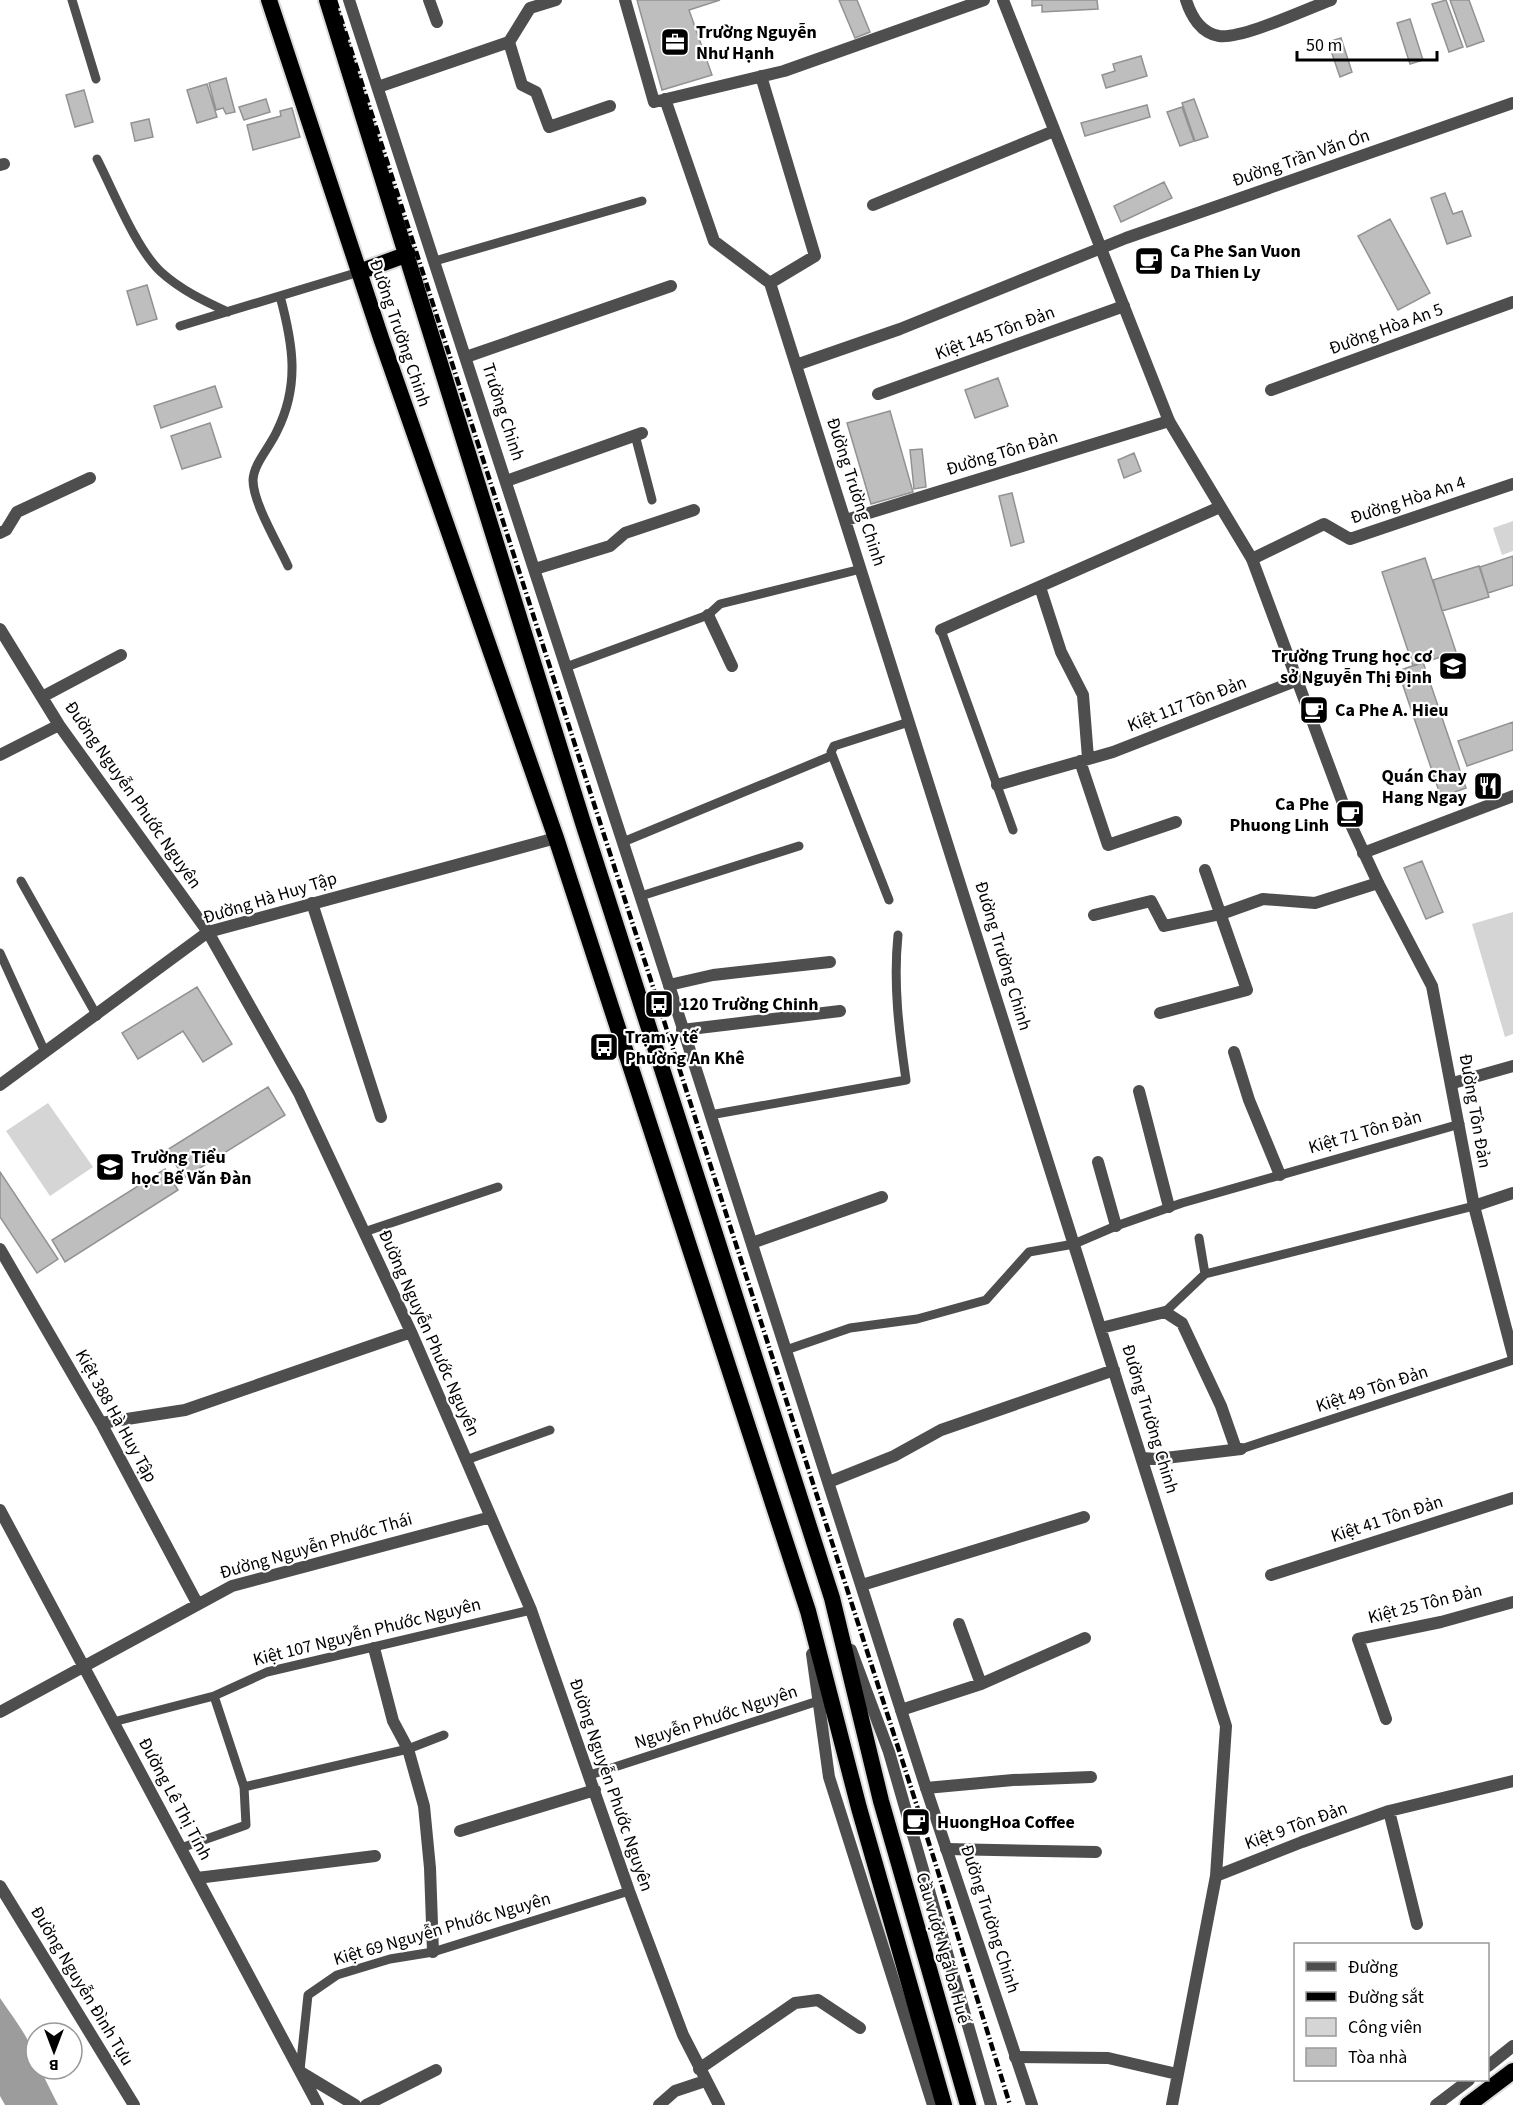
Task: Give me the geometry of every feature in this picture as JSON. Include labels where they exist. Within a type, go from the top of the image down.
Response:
[{"type":"highway","name":"Đường Trường Chinh","points":[[269,0],[359,272],[556,838],[808,1611],[859,1808],[944,2105]]},
{"type":"highway","name":"Đường Trường Chinh","points":[[327,0],[408,254],[584,826],[832,1598],[881,1801]]},
{"type":"highway","points":[[359,272],[408,254]]},
{"type":"highway","name":"Cầu vượt Ngã ba Huế","points":[[881,1801],[968,2105]]},
{"type":"highway","points":[[1468,2105],[1513,2071]]},
{"type":"street","name":"Trường Chinh","points":[[349,0],[622,839]]},
{"type":"street","points":[[429,0],[437,22]]},
{"type":"street","points":[[378,87],[509,42],[530,8],[556,0]]},
{"type":"street","points":[[625,0],[654,102],[760,76],[984,0]]},
{"type":"street","name":"Đường Tôn Đản","points":[[1003,0],[1169,421],[1252,559],[1363,853],[1432,986],[1453,1083],[1474,1206],[1510,1333],[1513,1355]]},
{"type":"street","points":[[1186,0],[1190,14],[1197,22],[1205,30],[1219,36],[1248,30],[1331,0]]},
{"type":"street","points":[[509,42],[522,85],[536,92],[549,127],[610,106]]},
{"type":"street","points":[[665,99],[714,241],[770,283],[815,256],[760,76]]},
{"type":"street","name":"Đường Trần Văn Ơn","points":[[796,365],[900,329],[1100,247],[1513,103]]},
{"type":"street","points":[[873,205],[1054,131]]},
{"type":"street","name":"Đường Trường Chinh","points":[[770,283],[1226,1726],[1216,1876],[1172,2105]]},
{"type":"street","points":[[466,357],[671,286]]},
{"type":"street","name":"Đường Hòa An 5","points":[[1271,390],[1513,302]]},
{"type":"street","name":"Kiệt 145 Tôn Đản","points":[[878,394],[1124,306]]},
{"type":"street","name":"Đường Tôn Đản","points":[[846,520],[1169,421]]},
{"type":"street","points":[[506,481],[638,434]]},
{"type":"street","points":[[0,532],[6,530],[17,512],[90,478]]},
{"type":"street","name":"Đường Hòa An 4","points":[[1252,559],[1324,524],[1350,539],[1513,484]]},
{"type":"street","points":[[941,630],[1220,507]]},
{"type":"street","points":[[535,569],[610,546],[625,533],[694,510]]},
{"type":"street","points":[[1040,587],[1061,652],[1083,695],[1084,759],[1108,845],[1176,822]]},
{"type":"street","points":[[708,615],[732,666]]},
{"type":"street","name":"Đường Nguyễn Phước Nguyên","points":[[0,629],[59,725],[208,932],[299,1093],[411,1332],[531,1610],[629,1891],[702,2075],[719,2105]]},
{"type":"street","points":[[42,697],[121,655]]},
{"type":"street","name":"Kiệt 117 Tôn Đản","points":[[997,785],[1113,752],[1298,680]]},
{"type":"street","points":[[0,755],[59,725]]},
{"type":"street","points":[[1363,853],[1513,796]]},
{"type":"street","name":"Đường Hà Huy Tập","points":[[0,1085],[97,1016],[208,932],[556,838]]},
{"type":"street","name":"Đường Trường Chinh","points":[[622,839],[946,1850],[1032,2105]]},
{"type":"street","points":[[1160,1013],[1247,990],[1206,870]]},
{"type":"street","points":[[1094,915],[1151,901],[1164,926],[1221,914],[1263,899],[1315,903],[1378,883]]},
{"type":"street","points":[[312,903],[381,1117]]},
{"type":"street","points":[[669,985],[713,975],[830,962]]},
{"type":"street","points":[[682,1030],[840,1011]]},
{"type":"street","points":[[1234,1052],[1250,1100],[1280,1175]]},
{"type":"street","points":[[1453,1083],[1513,1066]]},
{"type":"street","points":[[1139,1091],[1169,1207]]},
{"type":"street","points":[[1098,1162],[1116,1226]]},
{"type":"street","points":[[1474,1206],[1513,1193]]},
{"type":"street","points":[[752,1243],[882,1197]]},
{"type":"street","name":"Kiệt 388 Hà Huy Tập","points":[[2,1255],[101,1423],[196,1604]]},
{"type":"street","points":[[1101,1328],[1165,1312],[1182,1323],[1239,1449],[1157,1459],[1142,1458]]},
{"type":"street","points":[[101,1423],[185,1410],[411,1332]]},
{"type":"street","points":[[829,1482],[894,1456],[941,1430],[1114,1370]]},
{"type":"street","name":"Kiệt 41 Tôn Đản","points":[[1271,1575],[1513,1498]]},
{"type":"street","name":"Đường Lê Thị Tính","points":[[0,1510],[318,2105]]},
{"type":"street","points":[[862,1585],[1084,1516]]},
{"type":"street","name":"Đường Nguyễn Phước Thái","points":[[0,1712],[232,1586],[491,1517]]},
{"type":"street","points":[[832,1598],[889,1752],[991,2105]]},
{"type":"street","name":"Kiệt 25 Tôn Đản","points":[[1386,1719],[1358,1639],[1441,1622],[1513,1602]]},
{"type":"street","points":[[808,1611],[829,1777],[933,2105]]},
{"type":"street","points":[[959,1624],[981,1684]]},
{"type":"street","points":[[901,1710],[981,1684],[1085,1638]]},
{"type":"street","points":[[374,1648],[393,1721],[408,1749],[424,1806],[430,1868],[433,1952]]},
{"type":"street","points":[[926,1788],[1012,1780],[1092,1777]]},
{"type":"street","name":"Kiệt 9 Tôn Đản","points":[[1216,1876],[1389,1811],[1513,1781]]},
{"type":"street","points":[[460,1831],[595,1790]]},
{"type":"street","points":[[1389,1811],[1417,1924]]},
{"type":"street","points":[[946,1850],[1096,1852]]},
{"type":"street","points":[[196,1878],[375,1856]]},
{"type":"street","name":"Đường Nguyễn Đình Tựu","points":[[0,1886],[134,2105]]},
{"type":"street","points":[[659,2105],[795,2003],[818,2000],[860,2028]]},
{"type":"street","points":[[1489,2065],[1513,2046]]},
{"type":"street","points":[[1015,2057],[1108,2058],[1177,2073]]},
{"type":"street","points":[[366,2105],[436,2070]]},
{"type":"street","points":[[300,2072],[355,2105]]},
{"type":"street","points":[[1436,2105],[1466,2081]]},
{"type":"lane","points":[[72,0],[96,79]]},
{"type":"lane","points":[[98,159],[131,226],[159,270],[193,296],[228,312]]},
{"type":"lane","points":[[435,261],[642,201]]},
{"type":"lane","points":[[180,326],[359,272]]},
{"type":"lane","points":[[280,296],[294,356],[294,379],[278,430],[257,466],[253,479],[255,494],[288,566]]},
{"type":"lane","points":[[638,434],[652,500]]},
{"type":"lane","points":[[566,667],[708,615],[720,604],[861,569]]},
{"type":"lane","points":[[941,630],[1013,831]]},
{"type":"lane","points":[[889,900],[862,826],[831,756],[834,746],[909,722]]},
{"type":"lane","points":[[622,839],[831,756]]},
{"type":"lane","points":[[641,896],[799,846]]},
{"type":"lane","points":[[21,881],[97,1016]]},
{"type":"lane","points":[[710,1115],[906,1080],[896,1011],[895,964],[898,935]]},
{"type":"lane","points":[[0,953],[45,1052]]},
{"type":"lane","name":"Kiệt 71 Tôn Đản","points":[[786,1350],[850,1328],[917,1319],[986,1300],[1029,1252],[1074,1244],[1169,1207],[1460,1124]]},
{"type":"lane","points":[[364,1232],[498,1187]]},
{"type":"lane","points":[[1165,1312],[1205,1274],[1474,1206]]},
{"type":"lane","points":[[1199,1238],[1205,1274]]},
{"type":"lane","name":"Kiệt 49 Tôn Đản","points":[[1239,1449],[1513,1360]]},
{"type":"lane","points":[[466,1460],[550,1430]]},
{"type":"lane","name":"Kiệt 107 Nguyễn Phước Nguyên","points":[[113,1722],[214,1696],[267,1672],[531,1610]]},
{"type":"lane","points":[[181,1848],[246,1825],[243,1787],[214,1696]]},
{"type":"lane","name":"Nguyễn Phước Nguyên","points":[[590,1775],[818,1701]]},
{"type":"lane","points":[[243,1787],[408,1749],[444,1735]]},
{"type":"lane","name":"Kiệt 69 Nguyễn Phước Nguyên","points":[[300,2072],[308,1995],[337,1975],[390,1959],[433,1952],[629,1891]]},
{"type":"green space","points":[[1513,521],[1513,551],[1502,555],[1493,528]]},
{"type":"green space","points":[[1513,912],[1513,1034],[1505,1037],[1472,924]]},
{"type":"green space","points":[[48,1103],[93,1167],[50,1196],[6,1131]]},
{"type":"shaded area","points":[[0,1998],[24,2034],[24,2081],[46,2081],[58,2105],[5,2105],[0,2096]]},
{"type":"building","name":"Trường Nguyễn Như Hạnh","points":[[637,0],[720,0],[689,10],[712,75],[662,90]]},
{"type":"building","points":[[839,0],[857,0],[870,32],[855,38]]},
{"type":"building","points":[[1032,0],[1097,0],[1098,9],[1042,12],[1042,5],[1032,6]]},
{"type":"building","points":[[1446,0],[1463,47],[1449,52],[1432,4]]},
{"type":"building","points":[[1450,0],[1469,0],[1484,41],[1467,47]]},
{"type":"building","points":[[1410,19],[1423,60],[1410,64],[1397,23]]},
{"type":"building","points":[[1341,38],[1352,72],[1340,77],[1328,42]]},
{"type":"building","points":[[1141,56],[1147,76],[1106,88],[1102,75],[1115,71],[1113,64]]},
{"type":"building","points":[[226,78],[235,112],[226,114],[223,108],[216,110],[209,83]]},
{"type":"building","points":[[207,84],[217,117],[197,123],[187,90]]},
{"type":"building","points":[[84,90],[93,122],[75,127],[66,95]]},
{"type":"building","points":[[266,99],[270,112],[244,120],[239,107]]},
{"type":"building","points":[[1194,99],[1208,137],[1195,141],[1182,103]]},
{"type":"building","points":[[1147,105],[1150,117],[1085,136],[1081,123]]},
{"type":"building","points":[[1182,107],[1194,141],[1180,146],[1167,112]]},
{"type":"building","points":[[292,108],[300,137],[253,150],[247,125],[281,116],[280,111]]},
{"type":"building","points":[[149,119],[153,137],[135,141],[131,123]]},
{"type":"building","points":[[1164,182],[1172,198],[1121,222],[1114,206]]},
{"type":"building","points":[[1445,193],[1453,214],[1462,211],[1471,236],[1447,244],[1431,198]]},
{"type":"building","points":[[1390,219],[1430,293],[1398,310],[1358,236]]},
{"type":"building","points":[[147,285],[157,319],[137,325],[127,291]]},
{"type":"building","points":[[998,378],[1008,406],[975,418],[965,390]]},
{"type":"building","points":[[215,386],[222,407],[161,428],[154,406]]},
{"type":"building","points":[[890,411],[913,492],[871,504],[847,423]]},
{"type":"building","points":[[210,423],[221,457],[182,469],[171,436]]},
{"type":"building","points":[[922,449],[926,487],[914,489],[910,450]]},
{"type":"building","points":[[1134,453],[1141,471],[1124,478],[1118,460]]},
{"type":"building","points":[[1012,493],[1024,542],[1011,546],[999,496]]},
{"type":"building","points":[[1513,556],[1513,585],[1488,593],[1480,567]]},
{"type":"building","points":[[1425,558],[1456,652],[1413,666],[1382,572]]},
{"type":"building","points":[[1479,566],[1489,597],[1442,611],[1433,580]]},
{"type":"building","points":[[1423,662],[1466,788],[1441,797],[1398,671]]},
{"type":"building","points":[[1513,722],[1513,750],[1467,766],[1458,741]]},
{"type":"building","points":[[1422,861],[1443,912],[1426,919],[1404,868]]},
{"type":"building","points":[[197,987],[232,1044],[203,1062],[183,1031],[138,1059],[122,1033]]},
{"type":"building","points":[[268,1087],[285,1115],[184,1178],[167,1150]]},
{"type":"building","points":[[165,1169],[178,1190],[65,1262],[52,1240]]},
{"type":"building","points":[[0,1172],[58,1259],[37,1273],[0,1217]]},
{"type":"railway","points":[[335,0],[935,1862],[1010,2105]]},
{"type":"place","name":"Trường Nguyễn Như Hạnh","points":[[675,42]]},
{"type":"place","name":"Ca Phe San Vuon Da Thien Ly","points":[[1149,261]]},
{"type":"place","name":"Trường Trung học cơ sở Nguyễn Thị Định","points":[[1453,666]]},
{"type":"place","name":"Ca Phe A. Hieu","points":[[1314,710]]},
{"type":"place","name":"Quán Chay Hang Ngay","points":[[1488,786]]},
{"type":"place","name":"Ca Phe Phuong Linh","points":[[1350,814]]},
{"type":"place","name":"120 Trường Chinh","points":[[659,1004]]},
{"type":"place","name":"Trạm y tế Phường An Khê","points":[[604,1047]]},
{"type":"place","name":"Trường Tiểu học Bế Văn Đàn","points":[[110,1167]]},
{"type":"place","name":"HuongHoa Coffee","points":[[916,1822]]}]
